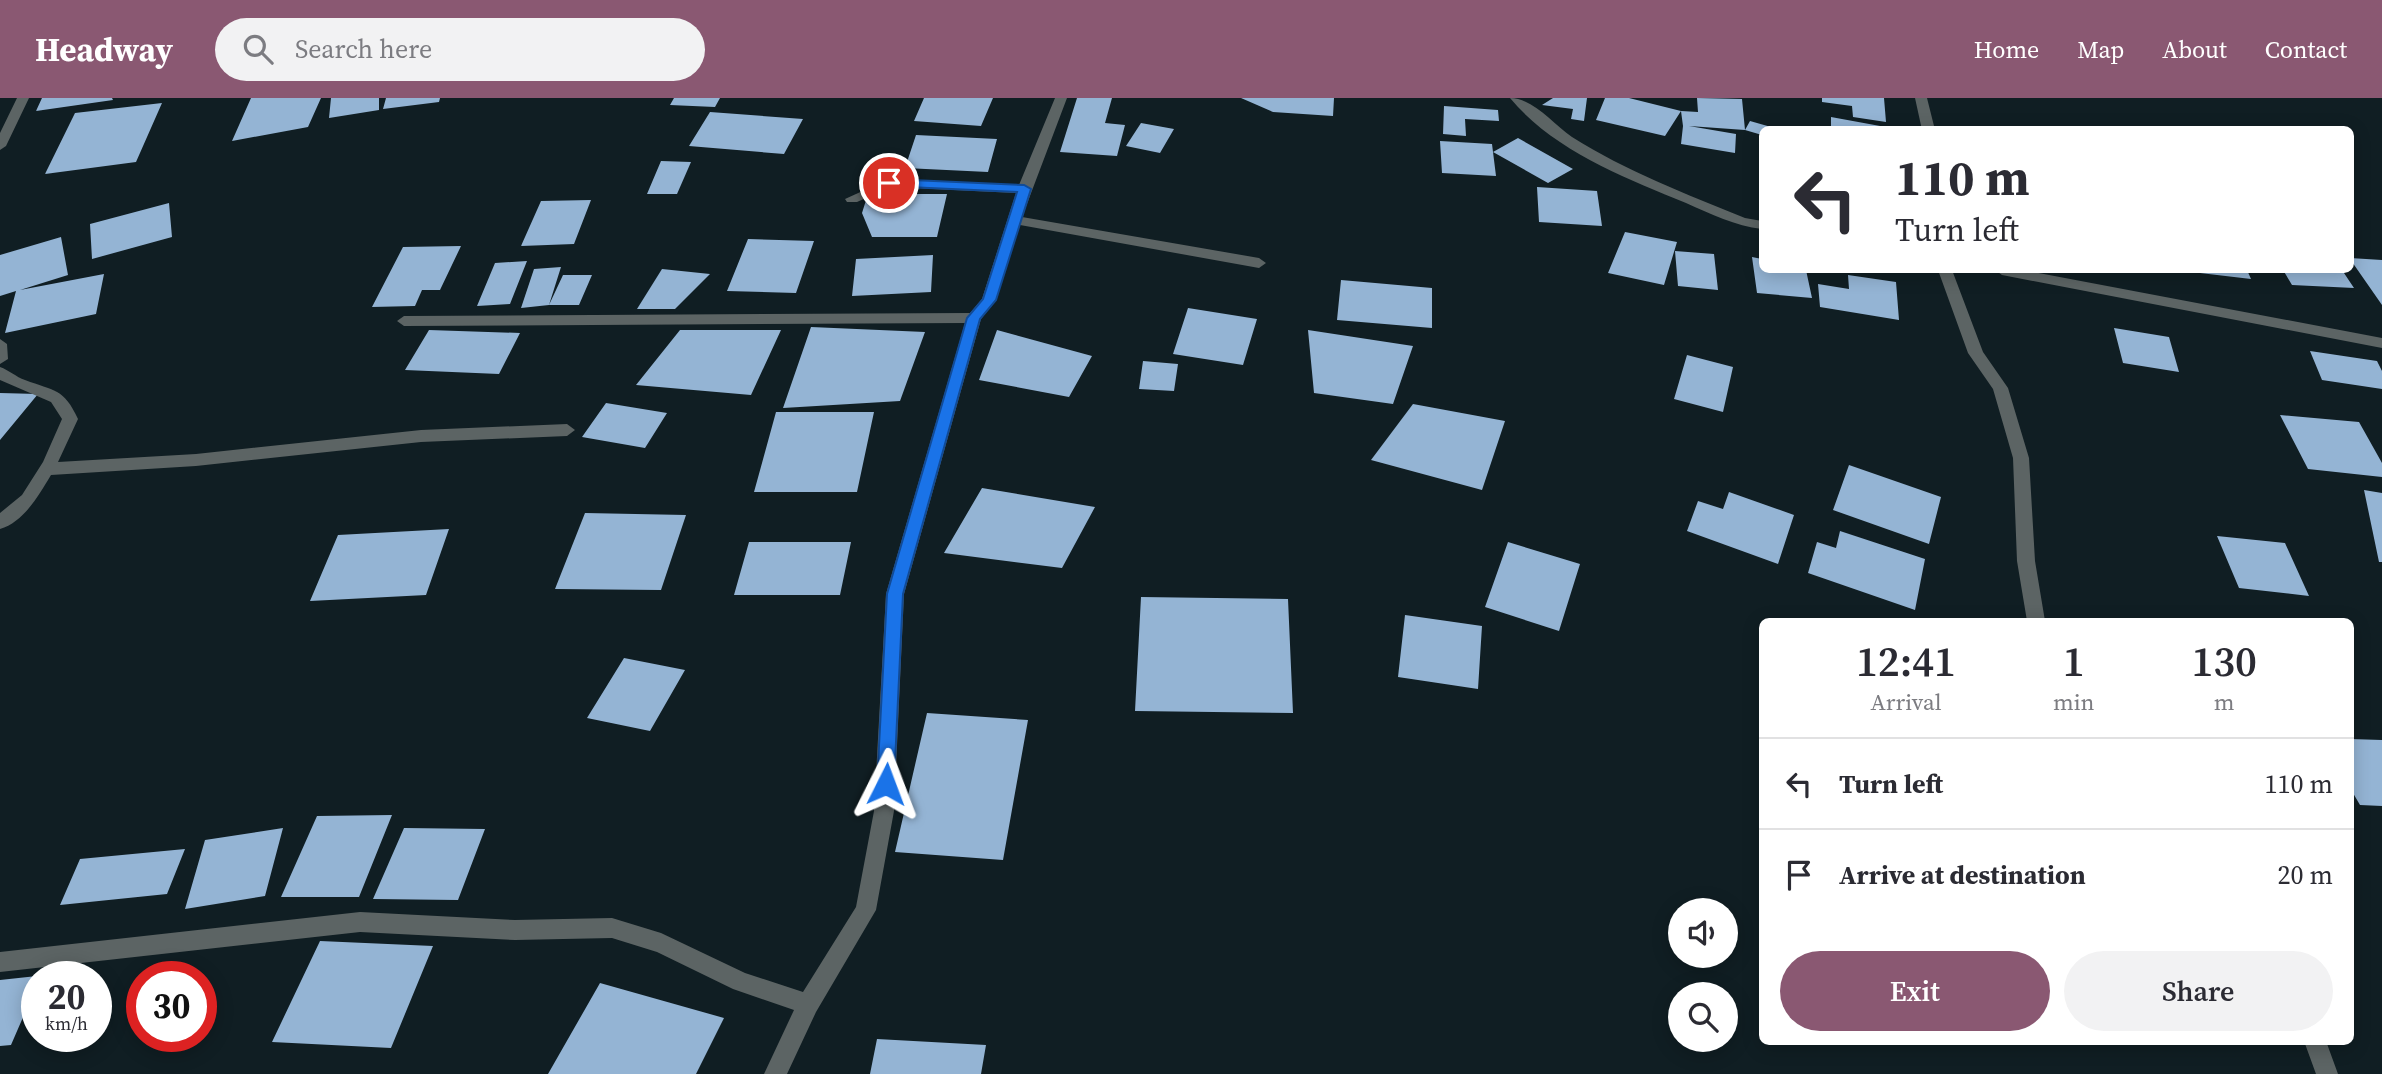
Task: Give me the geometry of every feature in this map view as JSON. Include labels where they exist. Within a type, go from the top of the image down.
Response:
[{"type":"street","points":[[0,146],[23,98]]},
{"type":"street","points":[[775,1074],[808,1004],[866,910],[884,811],[895,594],[974,318],[989,300],[1024,189],[1060,98]]},
{"type":"street","points":[[1516,98],[1535,117],[1602,162],[1742,222],[1759,225]]},
{"type":"street","points":[[1921,98],[1928,126]]},
{"type":"street","points":[[852,199],[889,183],[1024,189]]},
{"type":"street","points":[[1015,220],[1259,263]]},
{"type":"street","points":[[1946,273],[1976,353],[2000,388],[2021,458],[2026,561],[2036,618]]},
{"type":"street","points":[[2018,273],[2382,343]]},
{"type":"street","points":[[404,321],[974,318]]},
{"type":"street","points":[[0,344],[0,359]]},
{"type":"street","points":[[0,372],[8,381],[53,393],[66,405],[70,419],[28,499],[0,523]]},
{"type":"street","points":[[46,469],[195,460],[421,436],[567,430]]},
{"type":"street","points":[[0,962],[360,922],[515,930],[612,928],[660,943],[741,982],[808,1004]]},
{"type":"street","points":[[2316,1045],[2327,1074]]},
{"type":"building","points":[[42,98],[112,98],[113,100],[36,111]]},
{"type":"building","points":[[251,98],[321,98],[308,127],[232,141]]},
{"type":"building","points":[[331,98],[379,98],[379,110],[329,118]]},
{"type":"building","points":[[386,98],[440,98],[439,102],[383,109]]},
{"type":"building","points":[[674,98],[720,98],[715,107],[670,105]]},
{"type":"building","points":[[924,98],[993,98],[981,126],[914,121]]},
{"type":"building","points":[[1077,98],[1112,98],[1105,123],[1125,125],[1117,156],[1060,152]]},
{"type":"building","points":[[1241,98],[1334,98],[1333,116],[1273,112]]},
{"type":"building","points":[[1553,98],[1587,98],[1584,121],[1571,119],[1573,109],[1542,105]]},
{"type":"building","points":[[1605,98],[1629,98],[1681,111],[1665,136],[1596,120]]},
{"type":"building","points":[[1697,98],[1742,99],[1745,130],[1689,126],[1736,134],[1735,153],[1681,144],[1681,111],[1698,112]]},
{"type":"building","points":[[1822,98],[1884,98],[1886,122],[1853,117],[1852,106],[1822,102]]},
{"type":"building","points":[[162,103],[136,162],[45,174],[75,113]]},
{"type":"building","points":[[1444,106],[1498,110],[1499,121],[1465,119],[1466,136],[1443,134]]},
{"type":"building","points":[[710,112],[803,119],[784,154],[689,146]]},
{"type":"building","points":[[1831,117],[1880,126],[1831,126]]},
{"type":"building","points":[[1750,121],[1768,126],[1759,126],[1759,134],[1745,130]]},
{"type":"building","points":[[1141,123],[1174,129],[1160,153],[1126,146]]},
{"type":"building","points":[[916,135],[997,139],[988,172],[905,168]]},
{"type":"building","points":[[1518,138],[1573,169],[1548,183],[1493,152]]},
{"type":"building","points":[[1440,141],[1492,144],[1496,176],[1442,173]]},
{"type":"building","points":[[661,161],[691,162],[677,194],[647,194]]},
{"type":"building","points":[[1537,187],[1597,191],[1602,226],[1539,222]]},
{"type":"building","points":[[868,194],[947,194],[937,237],[872,237],[862,213]]},
{"type":"building","points":[[591,200],[574,244],[521,246],[541,201]]},
{"type":"building","points":[[169,203],[172,237],[92,259],[90,224]]},
{"type":"building","points":[[1625,232],[1677,242],[1664,285],[1608,273]]},
{"type":"building","points":[[61,237],[68,275],[20,290],[104,274],[96,314],[5,333],[16,291],[0,296],[0,255]]},
{"type":"building","points":[[748,239],[814,241],[796,293],[727,291]]},
{"type":"building","points":[[461,246],[440,290],[422,290],[415,306],[372,307],[403,247]]},
{"type":"building","points":[[1675,251],[1714,254],[1718,290],[1678,286]]},
{"type":"building","points":[[933,255],[931,292],[852,296],[856,259]]},
{"type":"building","points":[[1752,257],[1759,258],[1759,273],[1807,273],[1812,298],[1757,293]]},
{"type":"building","points":[[2354,258],[2382,260],[2382,305],[2354,265]]},
{"type":"building","points":[[527,261],[510,304],[477,306],[495,263]]},
{"type":"building","points":[[561,267],[549,305],[521,308],[534,269]]},
{"type":"building","points":[[662,269],[710,274],[675,309],[637,309]]},
{"type":"building","points":[[2200,273],[2248,273],[2251,279]]},
{"type":"building","points":[[2285,273],[2344,273],[2354,288],[2292,285]]},
{"type":"building","points":[[563,275],[592,275],[579,305],[549,305]]},
{"type":"building","points":[[1848,275],[1896,282],[1899,320],[1820,307],[1818,284],[1849,289]]},
{"type":"building","points":[[1341,280],[1432,288],[1432,328],[1337,320]]},
{"type":"building","points":[[1188,308],[1257,319],[1243,365],[1173,354]]},
{"type":"building","points":[[811,327],[925,332],[900,401],[783,408]]},
{"type":"building","points":[[2114,328],[2169,337],[2179,372],[2123,363]]},
{"type":"building","points":[[429,330],[520,333],[499,374],[405,370]]},
{"type":"building","points":[[680,330],[781,330],[751,395],[636,385]]},
{"type":"building","points":[[997,330],[1092,356],[1069,397],[979,380]]},
{"type":"building","points":[[1308,330],[1413,346],[1393,404],[1314,393]]},
{"type":"building","points":[[2310,351],[2377,361],[2382,371],[2382,389],[2322,380]]},
{"type":"building","points":[[1687,355],[1733,367],[1723,412],[1674,399]]},
{"type":"building","points":[[1143,361],[1178,364],[1174,391],[1139,389]]},
{"type":"building","points":[[0,393],[38,394],[0,440]]},
{"type":"building","points":[[606,403],[667,413],[645,448],[582,437]]},
{"type":"building","points":[[1413,404],[1505,421],[1482,490],[1371,460]]},
{"type":"building","points":[[776,412],[874,412],[857,492],[754,492]]},
{"type":"building","points":[[2280,415],[2359,422],[2382,463],[2382,477],[2308,469]]},
{"type":"building","points":[[1849,465],[1941,497],[1929,544],[1833,510]]},
{"type":"building","points":[[982,488],[1095,507],[1062,568],[944,553]]},
{"type":"building","points":[[2364,490],[2382,493],[2382,562],[2379,562]]},
{"type":"building","points":[[1729,492],[1794,515],[1778,564],[1687,531],[1698,501],[1723,509]]},
{"type":"building","points":[[585,513],[686,515],[661,590],[555,589]]},
{"type":"building","points":[[449,529],[426,595],[310,601],[338,535]]},
{"type":"building","points":[[1840,531],[1925,559],[1915,610],[1808,573],[1817,542],[1836,548]]},
{"type":"building","points":[[2217,536],[2285,543],[2309,596],[2239,588]]},
{"type":"building","points":[[749,542],[851,542],[840,595],[734,595]]},
{"type":"building","points":[[1508,542],[1580,564],[1559,631],[1485,607]]},
{"type":"building","points":[[1141,597],[1288,599],[1293,713],[1135,711]]},
{"type":"building","points":[[1405,615],[1482,626],[1478,689],[1398,677]]},
{"type":"building","points":[[624,658],[685,670],[650,731],[587,718]]},
{"type":"building","points":[[927,713],[1028,720],[1003,860],[895,852]]},
{"type":"building","points":[[2354,739],[2382,740],[2382,806],[2360,805],[2354,795]]},
{"type":"building","points":[[392,815],[359,897],[281,897],[317,816]]},
{"type":"building","points":[[283,828],[265,896],[185,909],[205,840]]},
{"type":"building","points":[[404,828],[485,829],[458,900],[373,899]]},
{"type":"building","points":[[185,849],[167,894],[60,905],[80,859]]},
{"type":"building","points":[[320,941],[433,946],[391,1048],[272,1042]]},
{"type":"building","points":[[21,978],[21,1022],[11,1045],[0,1046],[0,980]]},
{"type":"building","points":[[600,983],[724,1018],[696,1074],[548,1074]]},
{"type":"building","points":[[877,1039],[986,1045],[981,1074],[870,1074]]},
{"type":"route","points":[[886,784],[895,594],[974,318],[989,300],[1024,189],[889,183]]}]
